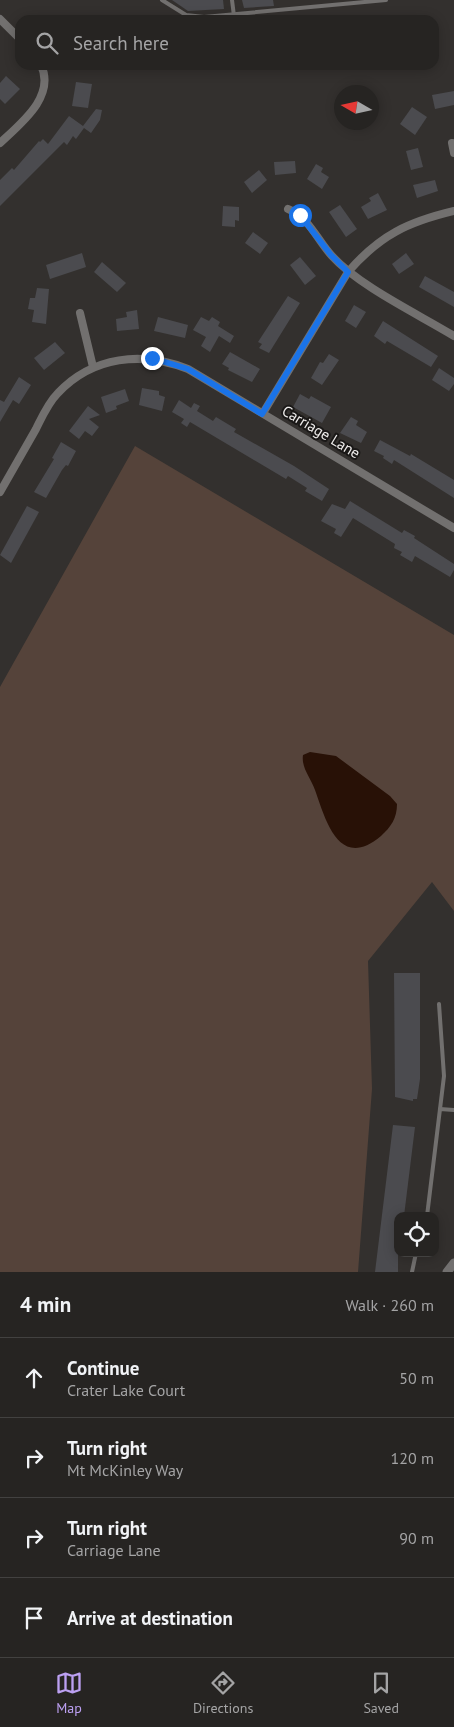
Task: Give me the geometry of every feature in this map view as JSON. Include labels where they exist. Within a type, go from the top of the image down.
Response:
[{"type":"street","points":[[0,19],[15,34]]},
{"type":"street","points":[[0,144],[32,111],[39,100],[45,79],[42,70]]},
{"type":"street","points":[[452,143],[454,153]]},
{"type":"street","points":[[288,209],[300,215],[331,255],[348,272],[454,336]]},
{"type":"street","points":[[262,414],[348,272],[364,253],[391,232],[411,223],[454,212]]},
{"type":"street","points":[[80,313],[94,367]]},
{"type":"street","name":"Carriage Lane","points":[[0,492],[52,401],[67,384],[94,367],[136,357],[168,361],[188,369],[454,528]]},
{"type":"street","points":[[447,1272],[454,1263]]},
{"type":"lane","points":[[162,0],[186,15]]},
{"type":"lane","points":[[232,0],[234,15]]},
{"type":"lane","points":[[244,15],[386,0]]},
{"type":"lane","points":[[427,1212],[444,1076],[439,1004]]},
{"type":"lane","points":[[440,1109],[454,1110]]},
{"type":"lane","points":[[412,1272],[415,1257]]},
{"type":"shaded area","points":[[135,446],[454,635],[454,911],[432,882],[368,961],[372,1089],[358,1272],[0,1272],[0,687]]},
{"type":"shaded area","points":[[310,752],[336,756],[390,796],[397,804],[393,822],[381,836],[367,845],[355,848],[345,845],[336,838],[324,815],[303,764],[303,755]]},
{"type":"building","points":[[172,0],[223,0],[224,9],[188,11]]},
{"type":"building","points":[[242,0],[273,0],[274,6],[244,8]]},
{"type":"building","points":[[6,76],[20,89],[5,104],[0,99],[0,83]]},
{"type":"building","points":[[76,82],[92,84],[88,108],[72,106]]},
{"type":"building","points":[[454,91],[454,105],[435,109],[432,95]]},
{"type":"building","points":[[412,107],[427,117],[415,135],[400,124]]},
{"type":"building","points":[[96,109],[102,110],[100,120],[91,133],[84,128],[76,139],[73,136],[67,145],[64,142],[0,206],[0,180],[12,168],[14,170],[39,141],[43,139],[48,144],[69,116],[83,126]]},
{"type":"building","points":[[418,148],[423,167],[411,170],[406,151]]},
{"type":"building","points":[[295,161],[296,173],[275,175],[274,162]]},
{"type":"building","points":[[316,164],[323,168],[321,172],[329,177],[322,189],[307,179]]},
{"type":"building","points":[[259,170],[267,180],[252,193],[244,182]]},
{"type":"building","points":[[435,180],[438,191],[417,198],[413,185]]},
{"type":"building","points":[[378,193],[387,210],[368,219],[361,207],[371,201],[369,198]]},
{"type":"building","points":[[340,205],[357,229],[346,237],[329,212]]},
{"type":"building","points":[[223,206],[239,207],[239,221],[235,220],[235,227],[222,226]]},
{"type":"building","points":[[253,232],[268,243],[260,254],[245,243]]},
{"type":"building","points":[[82,253],[86,267],[50,279],[46,265]]},
{"type":"building","points":[[406,253],[414,264],[399,274],[392,264]]},
{"type":"building","points":[[300,257],[316,276],[305,285],[290,265]]},
{"type":"building","points":[[102,262],[126,283],[117,292],[94,272]]},
{"type":"building","points":[[425,276],[454,292],[454,307],[419,287]]},
{"type":"building","points":[[37,288],[49,289],[46,324],[32,322],[34,310],[28,309],[30,298],[35,298]]},
{"type":"building","points":[[288,296],[300,303],[269,353],[259,348],[262,344],[258,342]]},
{"type":"building","points":[[354,305],[366,312],[356,328],[345,321]]},
{"type":"building","points":[[137,310],[139,329],[117,331],[116,319],[127,317],[126,312]]},
{"type":"building","points":[[158,317],[188,325],[185,338],[154,331]]},
{"type":"building","points":[[201,317],[209,321],[212,317],[220,322],[218,326],[234,336],[230,343],[219,336],[210,352],[201,346],[206,337],[193,330]]},
{"type":"building","points":[[383,321],[438,356],[431,367],[387,341],[385,344],[374,336]]},
{"type":"building","points":[[55,342],[65,353],[44,370],[34,358]]},
{"type":"building","points":[[230,352],[260,369],[252,382],[228,370],[229,368],[222,364]]},
{"type":"building","points":[[329,354],[339,360],[322,385],[311,378],[320,362],[323,363]]},
{"type":"building","points":[[439,368],[454,378],[454,384],[449,391],[432,380]]},
{"type":"building","points":[[19,377],[31,385],[19,404],[13,400],[0,422],[0,400],[4,402]]},
{"type":"building","points":[[142,388],[159,391],[159,395],[165,397],[162,411],[139,405]]},
{"type":"building","points":[[125,389],[129,401],[116,406],[117,409],[106,413],[101,397]]},
{"type":"building","points":[[300,394],[309,399],[311,396],[331,407],[322,423],[293,407]]},
{"type":"building","points":[[179,400],[191,408],[194,403],[200,406],[197,411],[213,421],[216,417],[236,429],[234,432],[294,466],[329,489],[322,501],[305,491],[307,488],[288,476],[286,479],[190,422],[187,427],[181,423],[184,419],[172,412]]},
{"type":"building","points":[[88,406],[100,415],[89,419],[99,427],[92,436],[85,431],[79,439],[69,431]]},
{"type":"building","points":[[351,417],[358,421],[356,425],[367,432],[361,443],[340,433]]},
{"type":"building","points":[[380,440],[410,456],[411,454],[454,480],[454,498],[394,460],[392,464],[383,458],[384,456],[374,451]]},
{"type":"building","points":[[61,442],[76,451],[68,466],[66,465],[62,470],[46,498],[34,492],[54,459],[52,458]]},
{"type":"building","points":[[350,501],[402,533],[404,530],[415,536],[414,538],[454,564],[454,570],[450,577],[415,556],[412,562],[400,555],[402,552],[394,548],[395,544],[353,518],[341,537],[334,533],[336,529],[321,521],[332,504],[345,509]]},
{"type":"building","points":[[27,506],[39,512],[11,563],[0,555]]},
{"type":"building","points":[[394,973],[420,973],[420,1079],[417,1099],[413,1099],[413,1101],[395,1097]]},
{"type":"building","points":[[393,1125],[415,1127],[404,1212],[394,1212],[394,1257],[398,1257],[398,1272],[375,1272]]},
{"type":"route","points":[[152,358],[168,361],[188,369],[262,414],[348,272],[331,255],[300,215]]}]
